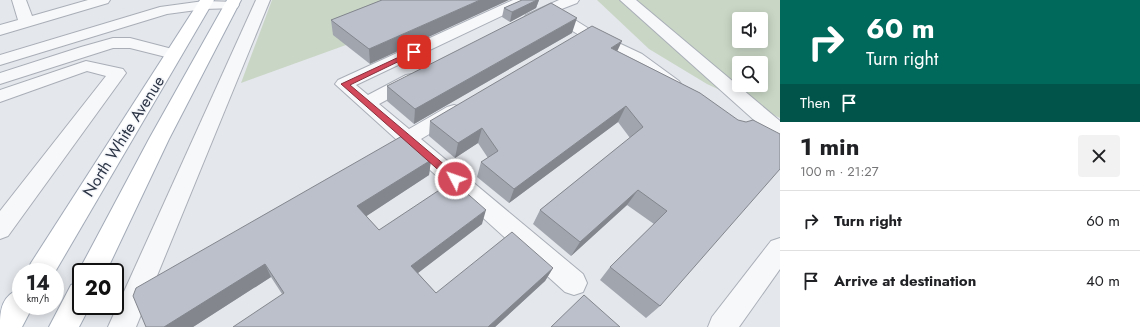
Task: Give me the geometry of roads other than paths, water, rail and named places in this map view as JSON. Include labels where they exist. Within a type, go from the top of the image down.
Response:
[{"type":"main road","name":"North White Avenue","points":[[46,263],[206,3]]},
{"type":"main road","name":"North White Avenue","points":[[96,263],[159,138],[233,3]]},
{"type":"main road","points":[[64,327],[72,311]]},
{"type":"main road","points":[[6,327],[13,315]]},
{"type":"lane","points":[[19,0],[27,22]]},
{"type":"lane","points":[[0,30],[27,22],[62,6],[102,0]]},
{"type":"lane","points":[[122,327],[263,0]]},
{"type":"lane","points":[[524,0],[344,84],[574,283]]},
{"type":"lane","points":[[628,0],[780,132]]},
{"type":"lane","points":[[0,60],[165,10],[206,3],[233,3]]},
{"type":"lane","points":[[519,24],[557,4],[579,37],[636,58],[685,94]]},
{"type":"lane","points":[[94,48],[95,31]]},
{"type":"lane","points":[[0,79],[113,43],[130,43],[174,54]]},
{"type":"lane","points":[[0,96],[86,66],[117,73],[0,229]]},
{"type":"lane","points":[[366,103],[429,71]]},
{"type":"lane","points":[[408,138],[469,102]]},
{"type":"lane","points":[[722,327],[780,249]]}]
